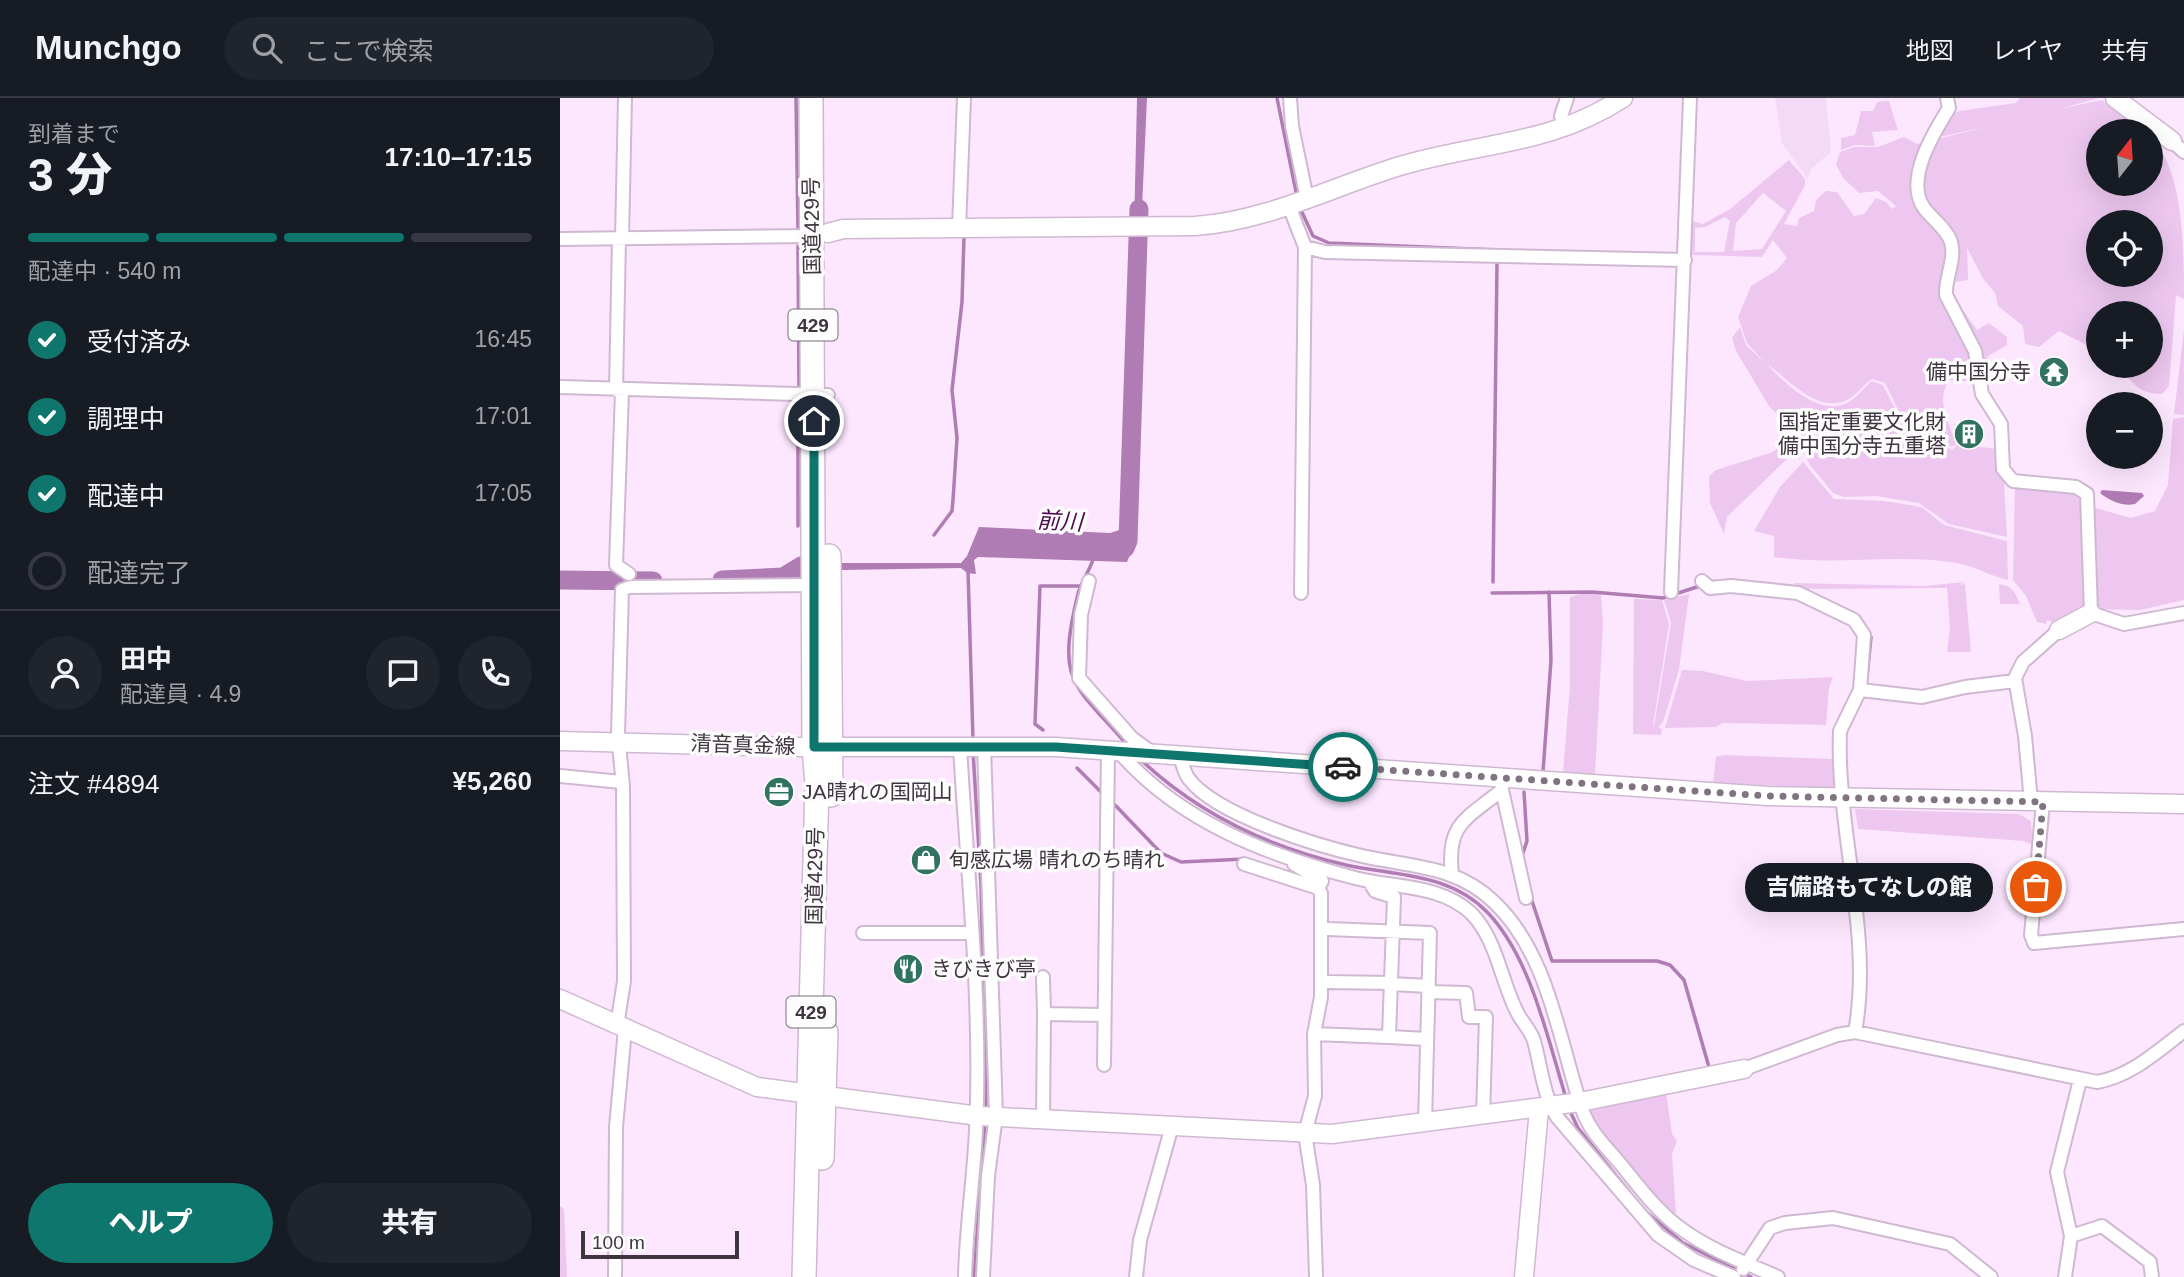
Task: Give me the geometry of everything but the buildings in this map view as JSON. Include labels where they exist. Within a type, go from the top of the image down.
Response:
[{"type":"highway","name":"国道429号","points":[[811,98],[820,235]]},
{"type":"highway","name":"国道429号","points":[[818,1277],[816,1097],[823,748],[819,582],[822,553],[820,235],[826,98]]},
{"type":"highway","name":"国道429号","points":[[804,1277],[816,1097]]},
{"type":"street","points":[[625,98],[616,565],[629,574]]},
{"type":"street","points":[[959,228],[964,98]]},
{"type":"street","points":[[1290,98],[1298,202],[1305,247],[1301,593]]},
{"type":"street","points":[[1564,129],[1561,116],[1567,98]]},
{"type":"street","points":[[560,239],[820,235],[843,229],[1231,223],[1403,165],[1564,129],[1623,98]]},
{"type":"street","points":[[1671,592],[1690,98]]},
{"type":"street","points":[[1947,98],[1950,108],[1923,152],[1919,169],[1920,200],[1951,244],[1953,257],[1946,295],[1975,351],[1982,394],[2001,424],[2003,469],[2013,481],[2076,487],[2087,494],[2091,613]]},
{"type":"street","points":[[2115,98],[2178,146]]},
{"type":"street","points":[[1305,247],[1325,252],[1685,260]]},
{"type":"street","points":[[560,387],[821,394]]},
{"type":"street","points":[[1089,581],[1081,615],[1079,678],[1132,738],[1152,753]]},
{"type":"street","points":[[615,1277],[616,1127],[624,981],[620,741],[622,590],[630,587],[819,582]]},
{"type":"street","points":[[1705,584],[1798,593],[1854,620],[1864,635],[1863,690],[1840,731],[1840,799],[1862,973],[1856,1032]]},
{"type":"street","points":[[2184,614],[2124,624],[2091,613],[2059,630],[2022,662],[2015,681],[2037,802],[2031,935],[2034,943],[2184,929]]},
{"type":"street","points":[[1863,690],[1923,697],[1965,687],[2015,681]]},
{"type":"street","name":"清音真金線","points":[[560,741],[823,748],[972,746],[1180,755],[1502,784],[1840,799],[2184,804]]},
{"type":"street","points":[[965,1277],[986,1116],[972,933],[972,746]]},
{"type":"street","points":[[972,746],[986,1116],[987,1189],[983,1277]]},
{"type":"street","points":[[1117,752],[1199,819],[1277,842],[1418,865],[1452,874],[1494,901],[1527,947],[1544,983],[1560,1105],[1524,1277]]},
{"type":"street","points":[[1104,1065],[1104,1014],[1117,752]]},
{"type":"street","points":[[1180,755],[1188,779],[1212,800],[1240,814],[1277,842],[1296,866],[1322,881],[1319,886],[1321,997],[1316,1034],[1315,1096],[1305,1133],[1313,1185],[1316,1277]]},
{"type":"street","points":[[560,776],[621,782]]},
{"type":"street","points":[[1452,874],[1450,846],[1457,827],[1502,784]]},
{"type":"street","points":[[1502,784],[1526,898]]},
{"type":"street","points":[[1289,858],[1369,881],[1443,896],[1458,903],[1480,925],[1518,1013],[1533,1037],[1560,1105],[1603,1175],[1658,1235],[1694,1260],[1740,1272],[1778,1277]]},
{"type":"street","points":[[1244,864],[1319,886]]},
{"type":"street","points":[[1369,881],[1375,891],[1394,897],[1389,1037]]},
{"type":"street","points":[[1328,929],[1430,933],[1425,1123]]},
{"type":"street","points":[[863,933],[972,933]]},
{"type":"street","points":[[1043,977],[1043,1119]]},
{"type":"street","points":[[1328,982],[1391,984],[1466,993],[1469,1017],[1486,1017],[1483,1116]]},
{"type":"street","points":[[560,999],[749,1084],[816,1097],[986,1116],[1332,1134],[1560,1105],[1744,1069],[1837,1035],[1856,1032],[2097,1082],[2118,1076],[2150,1058],[2184,1031]]},
{"type":"street","points":[[1044,1014],[1104,1014]]},
{"type":"street","points":[[1316,1034],[1427,1039]]},
{"type":"street","points":[[2065,1277],[2071,1236],[2057,1172],[2080,1080]]},
{"type":"street","points":[[1560,1105],[1596,1135],[1661,1211],[1740,1272]]},
{"type":"street","points":[[1136,1277],[1140,1240],[1172,1126]]},
{"type":"street","points":[[1740,1272],[1763,1236],[1777,1224],[1833,1218],[1950,1244],[1991,1277]]},
{"type":"street","points":[[2071,1236],[2102,1226],[2150,1262],[2152,1277]]},
{"type":"shaded area","points":[[1137,98],[1147,98],[1141,230],[1134,230]]},
{"type":"shaded area","points":[[1775,98],[1826,98],[1831,152],[1811,169],[1808,180],[1782,143]]},
{"type":"shaded area","points":[[2020,98],[2099,98],[2059,109],[2102,100],[2127,119],[2086,119],[2086,196],[2163,196],[2163,153],[2176,190],[2183,257],[2184,299],[2176,295],[2169,386],[2163,393],[2148,392],[2128,378],[2163,378],[2163,301],[2086,301],[2086,345],[2059,331],[2039,347],[2025,344],[2023,326],[1998,306],[1995,293],[1984,280],[1967,248],[1968,280],[1954,282],[1943,279],[1942,296],[1955,299],[1977,330],[1989,323],[2007,337],[2007,345],[1988,356],[1984,376],[1966,381],[1949,380],[1943,404],[1956,445],[1951,447],[1920,421],[1921,428],[1913,431],[1904,422],[1885,383],[1872,379],[1847,400],[1825,402],[1804,393],[1767,364],[1803,396],[1825,405],[1847,403],[1872,381],[1883,385],[1902,422],[1913,433],[1923,427],[1952,450],[1958,444],[1997,449],[2004,482],[2007,537],[1949,524],[1919,503],[1876,496],[1843,497],[1833,493],[1810,465],[1792,429],[1769,406],[1736,351],[1732,338],[1740,327],[1746,345],[1765,363],[1747,343],[1738,317],[1751,286],[1777,270],[1787,258],[1773,240],[1762,257],[1693,255],[1689,252],[1693,196],[1692,221],[1703,224],[1730,209],[1789,160],[1805,179],[1805,185],[1784,224],[1797,226],[1799,218],[1814,211],[1816,200],[1826,191],[1837,192],[1854,216],[1864,214],[1876,198],[1886,202],[1892,209],[1896,206],[1878,191],[1859,193],[1843,178],[1836,164],[1840,152],[1854,147],[1878,147],[1904,137],[1917,144],[1986,127],[1935,138],[1947,117],[1959,111],[2016,103]],"holes":[[[1763,193],[1786,211],[1762,249],[1733,251],[1736,223]],[[1725,217],[1730,221],[1724,252],[1695,252],[1695,228],[1705,227]]]},
{"type":"shaded area","points":[[1889,101],[1898,130],[1872,132],[1875,146],[1855,145],[1841,150],[1841,138],[1855,135],[1861,111],[1873,111],[1877,102]]},
{"type":"shaded area","points":[[2184,329],[2184,415],[2174,414]]},
{"type":"shaded area","points":[[2184,417],[2184,600],[2140,610],[2096,609],[2092,507],[2131,518],[2155,511],[2168,485],[2173,419]]},
{"type":"shaded area","points":[[1788,440],[1798,447],[1800,460],[1794,453],[1791,455],[1727,517],[1724,534],[1710,503],[1709,476],[1716,470],[1773,452]]},
{"type":"shaded area","points":[[1803,462],[1834,499],[1884,501],[1916,506],[1923,508],[1944,525],[2007,541],[2008,580],[1964,564],[1934,560],[1819,560],[1774,557],[1774,536],[1754,531],[1780,487]]},
{"type":"shaded area","points":[[2015,486],[2072,488],[2083,500],[2085,607],[2056,624],[2047,620],[2046,624],[2037,622],[2026,596],[2013,580]]},
{"type":"shaded area","points":[[2102,490],[2142,493],[2144,496],[2135,504],[2126,505],[2108,499],[2100,493]]},
{"type":"shaded area","points":[[1132,526],[1131,552],[1127,562],[978,557],[974,560],[976,574],[967,573],[961,568],[843,570],[780,579],[779,575],[797,559],[843,563],[961,563],[967,556],[979,527],[1110,533]]},
{"type":"shaded area","points":[[1965,582],[1958,585],[1965,584],[1971,652],[1947,652],[1950,628],[1947,588],[1808,589],[1793,583],[1924,586]]},
{"type":"shaded area","points":[[1999,584],[2013,590],[2020,604],[2000,604]]},
{"type":"shaded area","points":[[1583,593],[1601,594],[1603,625],[1595,775],[1563,772],[1570,686],[1570,597]]},
{"type":"shaded area","points":[[1689,594],[1679,670],[1663,722],[1658,728],[1654,726],[1671,623],[1664,600]]},
{"type":"shaded area","points":[[1634,599],[1662,600],[1669,624],[1653,726],[1662,729],[1661,735],[1633,734]]},
{"type":"shaded area","points":[[1682,670],[1703,671],[1747,681],[1833,677],[1829,688],[1826,725],[1722,723],[1716,727],[1665,728]]},
{"type":"shaded area","points":[[1724,755],[1835,759],[1836,788],[1713,783],[1716,757]]},
{"type":"shaded area","points":[[1855,809],[2019,814],[2031,821],[2033,845],[2024,841],[1858,829]]},
{"type":"shaded area","points":[[1666,1092],[1672,1134],[1677,1141],[1672,1154],[1676,1214],[1667,1208],[1615,1151],[1591,1113],[1593,1106]]},
{"type":"shaded area","points":[[560,1206],[564,1209],[567,1277],[560,1277]]},
{"type":"waterway","points":[[796,98],[798,232]]},
{"type":"waterway","points":[[1277,98],[1297,197]]},
{"type":"waterway","points":[[1300,208],[1313,236],[1329,243],[1497,250]]},
{"type":"waterway","name":"前川","points":[[1121,549],[1125,548],[1128,541],[1139,209]]},
{"type":"waterway","points":[[934,535],[952,511],[957,438],[952,390],[962,302],[964,237]]},
{"type":"waterway","points":[[798,246],[799,388]]},
{"type":"waterway","points":[[1493,582],[1497,263]]},
{"type":"waterway","points":[[798,398],[798,526]]},
{"type":"waterway","points":[[1093,559],[1078,594],[1069,647],[1070,665],[1082,694],[1128,746]]},
{"type":"waterway","name":"前川","points":[[722,580],[783,577],[801,566]]},
{"type":"waterway","points":[[968,570],[973,740]]},
{"type":"waterway","name":"前川","points":[[560,580],[653,581]]},
{"type":"waterway","points":[[1713,582],[1730,581]]},
{"type":"waterway","points":[[1492,593],[1592,592],[1663,598],[1703,585]]},
{"type":"waterway","points":[[1043,730],[1035,724],[1040,586],[1081,586]]},
{"type":"waterway","points":[[1523,771],[1543,772],[1551,660],[1549,592]]},
{"type":"waterway","points":[[1857,616],[1871,637],[1866,687]]},
{"type":"waterway","points":[[973,751],[981,885],[986,1111]]},
{"type":"waterway","points":[[1140,759],[1162,779],[1210,812],[1262,838],[1317,858],[1440,883],[1473,900],[1503,931],[1527,976],[1566,1098]]},
{"type":"waterway","points":[[1077,768],[1100,791]]},
{"type":"waterway","points":[[1522,856],[1527,841],[1524,792]]},
{"type":"waterway","points":[[1115,805],[1161,853],[1181,862],[1245,859]]},
{"type":"waterway","points":[[1531,898],[1552,961],[1657,961],[1670,965],[1684,980],[1709,1067],[1713,1067]]},
{"type":"waterway","points":[[1569,1109],[1578,1128],[1630,1193]]},
{"type":"waterway","points":[[974,1277],[985,1122]]},
{"type":"waterway","points":[[1644,1210],[1683,1243],[1751,1277]]},
{"type":"way so far","points":[[1343,767],[1768,796],[2043,802],[2036,887]]},
{"type":"place","name":"備中国分寺","points":[[2054,372]]},
{"type":"place","name":"国指定重要文化財 備中国分寺五重塔","points":[[1969,434]]},
{"type":"place","name":"JA晴れの国岡山","points":[[779,792]]},
{"type":"place","name":"旬感広場 晴れのち晴れ","points":[[926,860]]},
{"type":"place","name":"吉備路もてなしの館","points":[[2036,887]]},
{"type":"place","name":"きびきび亭","points":[[908,969]]},
{"type":"route","points":[[814,421],[814,747],[1056,747],[1343,767]]}]
